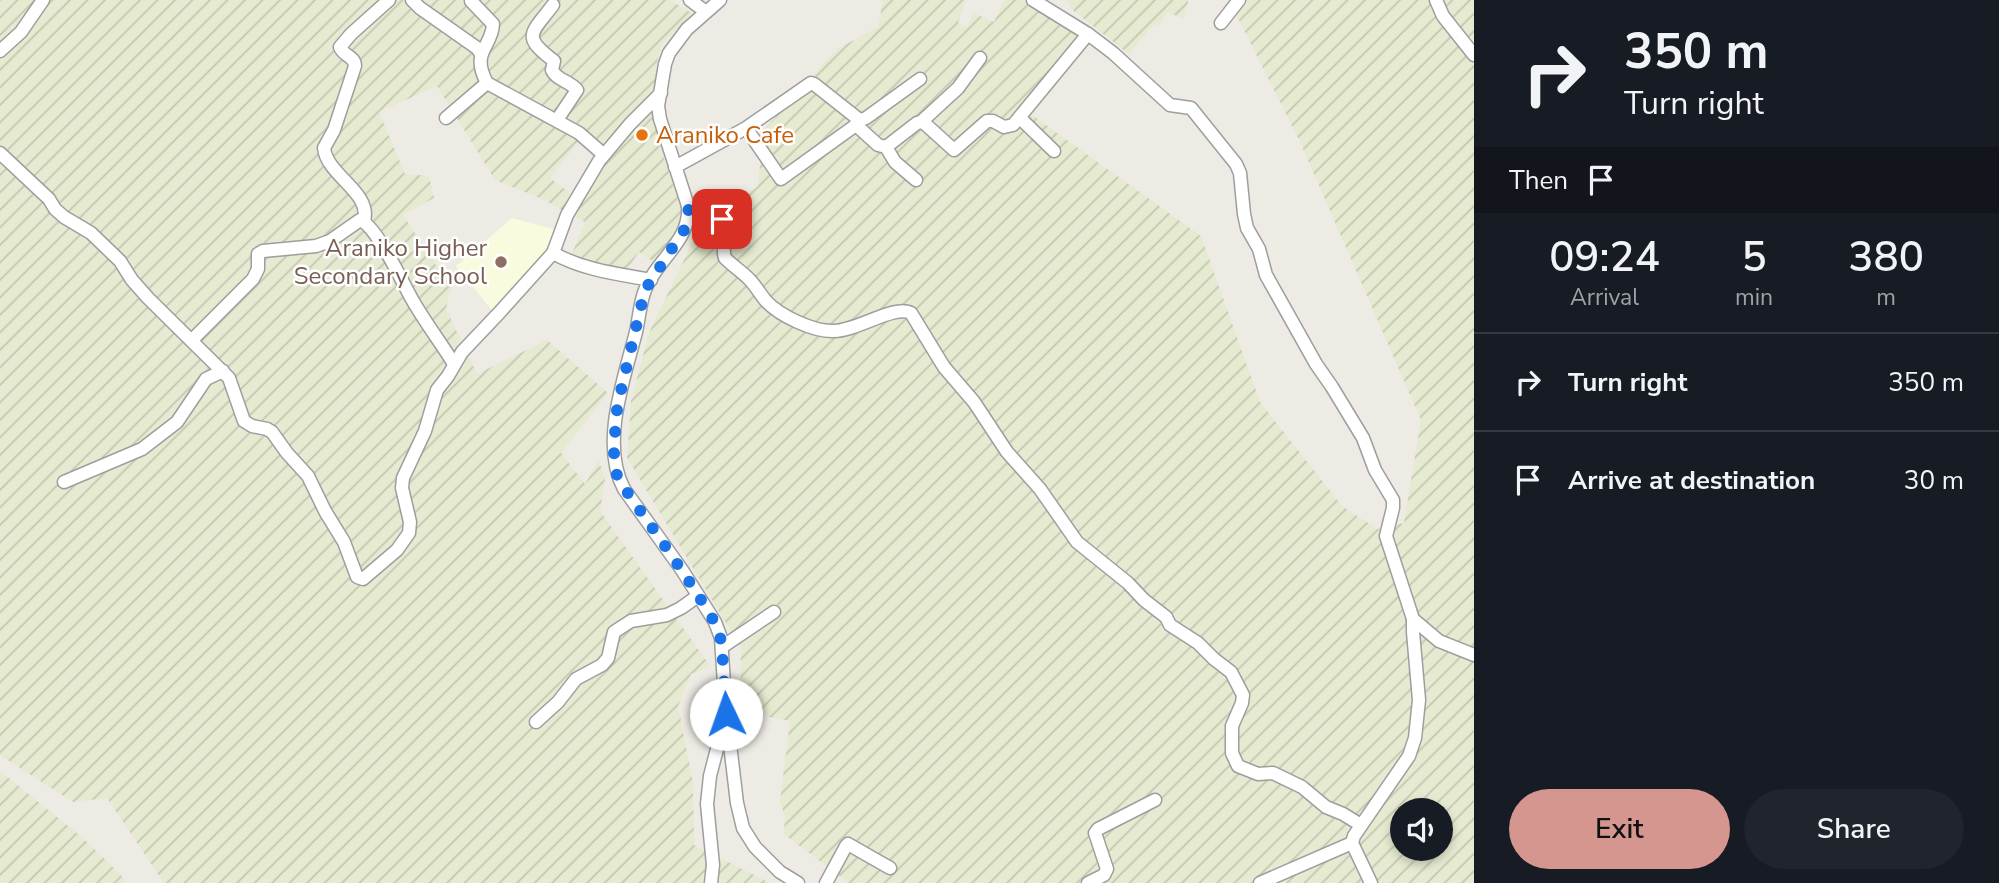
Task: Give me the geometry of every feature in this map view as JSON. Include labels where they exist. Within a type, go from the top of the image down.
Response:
[{"type":"street","points":[[0,51],[22,32],[43,0]]},
{"type":"street","points":[[364,221],[364,207],[350,185],[339,177],[328,161],[324,148],[334,130],[355,66],[353,59],[341,51],[340,47],[388,0]]},
{"type":"street","points":[[412,0],[477,48],[481,54],[487,83],[579,133],[603,154]]},
{"type":"street","points":[[690,0],[706,12]]},
{"type":"street","points":[[720,0],[687,29],[669,53],[665,64],[658,106],[660,119],[689,215],[686,227],[645,290],[618,401],[615,429],[616,467],[617,476],[625,489],[715,622],[721,638],[726,714],[737,803],[743,828],[755,847],[780,872],[798,883]]},
{"type":"street","points":[[1033,0],[1113,53],[1170,105],[1191,108],[1230,156],[1240,173],[1247,228],[1259,249],[1266,275],[1311,356],[1363,438],[1375,470],[1392,500],[1393,508],[1386,536],[1413,619],[1419,700],[1415,738],[1409,756],[1354,835],[1352,843],[1371,883]]},
{"type":"street","points":[[1222,23],[1239,0]]},
{"type":"street","points":[[1436,0],[1443,16],[1474,55]]},
{"type":"street","points":[[471,1],[494,24],[481,54]]},
{"type":"street","points":[[553,5],[531,37],[540,51],[554,61],[554,75],[577,90],[557,120]]},
{"type":"street","points":[[921,122],[954,150],[987,121],[1008,127],[1020,118],[1088,34]]},
{"type":"street","points":[[886,147],[921,122],[958,88],[980,58]]},
{"type":"street","points":[[746,128],[781,179],[920,79]]},
{"type":"street","points":[[446,118],[487,83]]},
{"type":"street","points":[[675,167],[746,128],[811,83],[858,118],[857,123],[878,145],[886,147],[895,162],[916,180]]},
{"type":"street","points":[[0,153],[50,199],[55,209],[84,228],[120,261],[148,298],[223,371],[234,387],[244,421],[272,432],[309,476],[325,511],[344,542],[357,577],[363,579],[397,550],[409,533],[410,522],[401,488],[425,431],[437,390],[462,352],[553,253],[568,215],[603,154],[661,93]]},
{"type":"street","points":[[1020,118],[1054,151]]},
{"type":"street","points":[[688,206],[706,205],[715,209],[726,230],[723,254],[725,258],[749,279],[778,312],[825,331],[838,332],[892,312],[904,309],[911,313],[944,366],[974,402],[1007,452],[1071,530],[1077,542],[1167,617],[1170,625],[1198,643],[1231,672],[1243,695],[1232,726],[1232,753],[1238,766],[1258,774],[1273,773],[1302,787],[1326,807],[1361,825]]},
{"type":"street","points":[[192,340],[253,279],[258,269],[258,254],[263,251],[317,246],[330,241],[360,220],[364,221]]},
{"type":"street","points":[[364,221],[381,244],[454,364]]},
{"type":"street","points":[[553,253],[594,269],[651,280]]},
{"type":"street","points":[[64,482],[142,449],[177,422],[206,379],[223,371]]},
{"type":"street","points":[[536,722],[558,702],[576,679],[602,665],[608,658],[614,632],[631,621],[667,615],[698,596]]},
{"type":"street","points":[[722,648],[774,612]]},
{"type":"street","points":[[1413,619],[1439,640],[1474,655]]},
{"type":"street","points":[[711,883],[713,866],[707,804],[710,776],[726,714]]},
{"type":"street","points":[[1088,883],[1104,875],[1107,869],[1096,832],[1098,829],[1155,800]]},
{"type":"street","points":[[1261,883],[1352,843]]},
{"type":"street","points":[[826,883],[848,844],[890,868]]},
{"type":"shaded area","points":[[0,0],[668,0],[692,14],[662,44],[656,66],[662,152],[682,211],[678,230],[655,263],[639,252],[626,271],[572,258],[585,222],[573,216],[609,151],[573,136],[579,141],[550,178],[570,193],[562,210],[545,200],[495,180],[437,86],[379,112],[405,174],[429,176],[434,198],[403,215],[451,288],[446,309],[477,374],[547,340],[608,393],[561,453],[585,484],[599,461],[605,479],[600,511],[710,666],[691,674],[678,706],[693,782],[694,845],[770,883],[164,883],[107,798],[73,802],[0,755]]},
{"type":"shaded area","points":[[883,0],[966,0],[958,23],[967,27],[973,13],[994,22],[1004,0],[1023,0],[1084,36],[1032,115],[1201,236],[1260,402],[1342,506],[1377,529],[1404,523],[1421,420],[1301,144],[1229,0],[1474,0],[1474,883],[849,883],[784,834],[785,816],[780,802],[790,721],[740,711],[741,648],[627,458],[631,401],[649,333],[704,218],[758,186],[763,131],[837,49],[878,27]]},
{"type":"shaded area","points":[[1068,0],[1188,2],[1184,18],[1168,12],[1158,26],[1154,24],[1129,54],[1070,8]]},
{"type":"shaded area","name":"Araniko Higher Secondary School","points":[[512,218],[557,230],[546,257],[493,312],[456,266]]},
{"type":"shaded area","points":[[0,771],[83,838],[126,883],[0,883]]},
{"type":"place","name":"Araniko Cafe","points":[[642,135]]},
{"type":"place","name":"Araniko Higher Secondary School","points":[[501,262]]},
{"type":"route","points":[[722,219],[715,209],[706,205],[688,206],[686,227],[645,290],[618,401],[614,454],[617,476],[715,622],[721,638],[726,714]]}]
